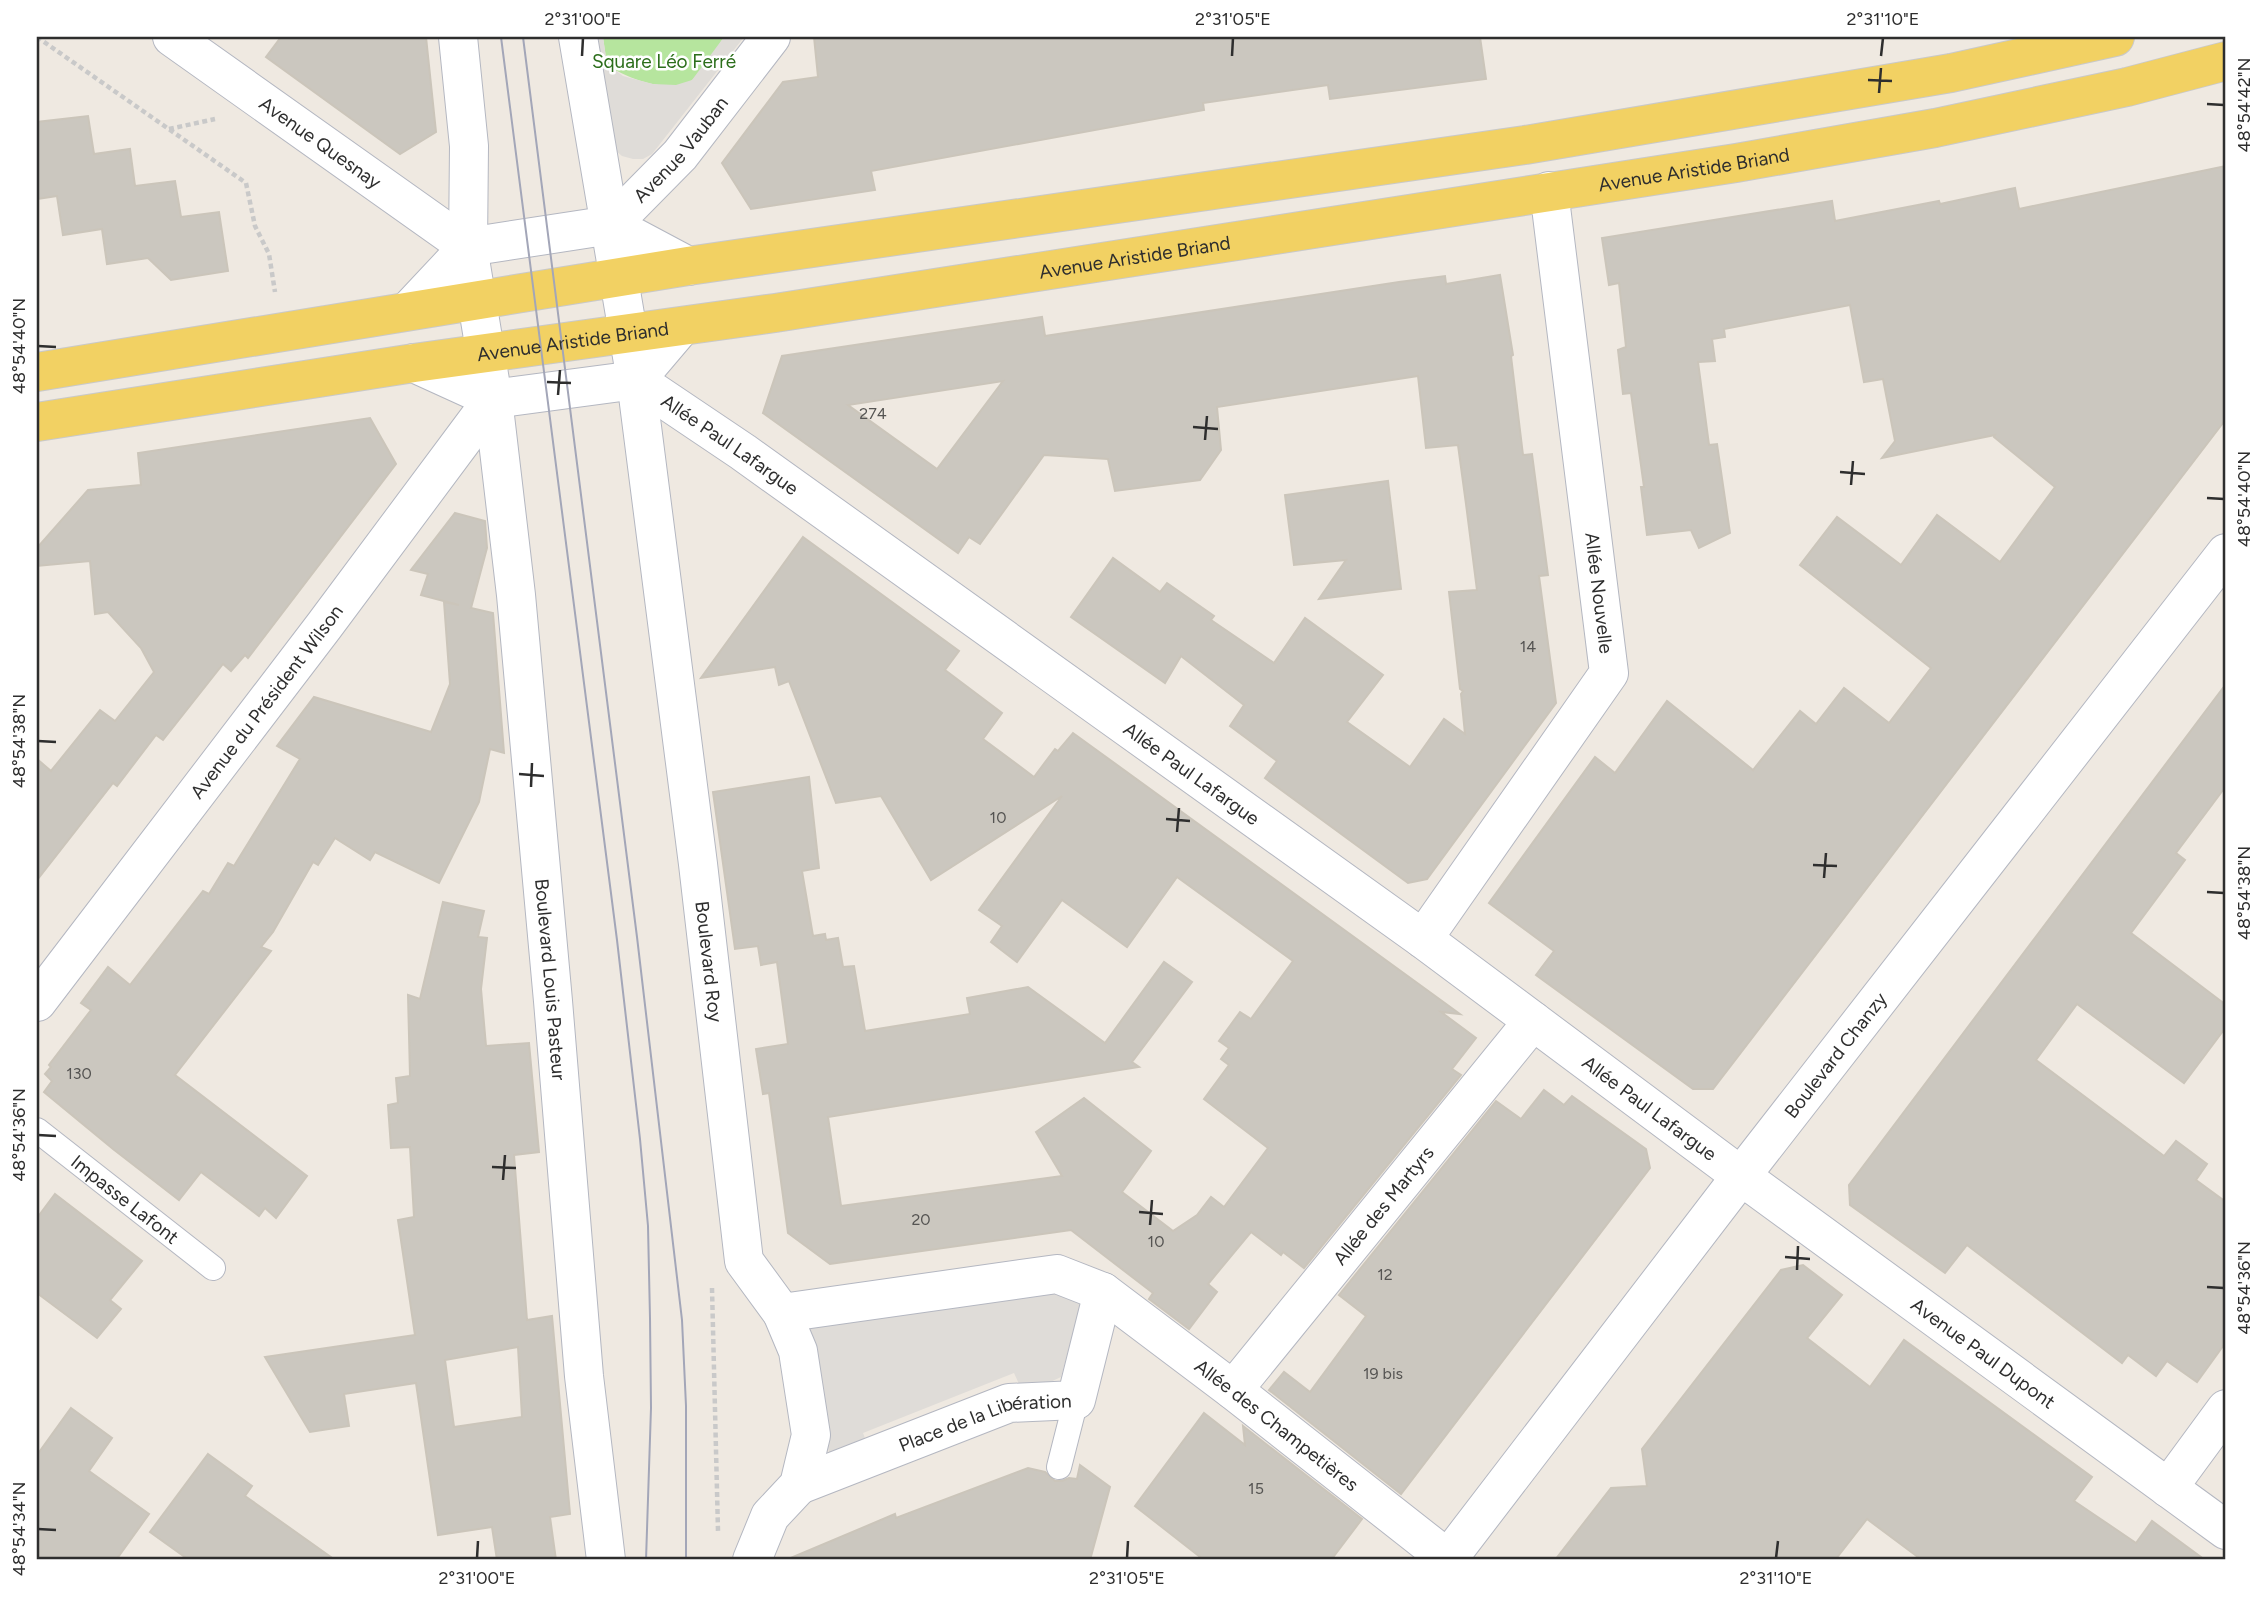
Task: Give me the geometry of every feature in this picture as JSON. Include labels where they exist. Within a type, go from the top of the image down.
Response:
[{"type":"main road","points":[[37,372],[688,266],[1538,143],[1951,73],[2115,37]]},
{"type":"main road","name":"Avenue Aristide Briand","points":[[37,422],[414,363],[681,327],[1736,163],[1935,128],[2127,87],[2226,61]]},
{"type":"street","name":"Avenue Quesnay","points":[[172,37],[468,247]]},
{"type":"street","name":"Boulevard Louis Pasteur","points":[[458,37],[469,146],[468,247],[493,399],[516,596],[584,1376],[606,1560]]},
{"type":"street","name":"Boulevard Roy","points":[[578,37],[636,380],[698,864],[744,1261],[782,1312],[798,1351],[811,1434],[799,1485],[770,1516],[752,1560]]},
{"type":"street","name":"Avenue Vauban","points":[[611,225],[680,155],[771,37]]},
{"type":"street","name":"Allée Nouvelle","points":[[1423,939],[1609,673],[1549,191]]},
{"type":"street","points":[[409,310],[468,247],[611,225],[688,266]]},
{"type":"street","points":[[414,363],[493,399],[636,380],[681,327]]},
{"type":"street","name":"Allée Paul Lafargue","points":[[636,380],[765,468],[1423,939],[1741,1176]]},
{"type":"street","name":"Avenue du Président Wilson","points":[[37,1002],[493,399]]},
{"type":"street","name":"Boulevard Chanzy","points":[[1447,1560],[1741,1176],[2219,579]]},
{"type":"street","name":"Allée des Martyrs","points":[[1233,1390],[1533,1021]]},
{"type":"street","name":"Avenue Paul Dupont","points":[[1741,1176],[2226,1530]]},
{"type":"street","points":[[782,1312],[1057,1274],[1103,1292]]},
{"type":"street","name":"Allée des Champetières","points":[[1103,1292],[1233,1390],[1447,1560]]},
{"type":"street","name":"Place de la Libération","points":[[799,1485],[1009,1403],[1076,1400],[1103,1292]]},
{"type":"street","points":[[2168,1488],[2226,1409]]},
{"type":"lane","name":"Impasse Lafont","points":[[37,1130],[213,1268]]},
{"type":"lane","points":[[1059,1468],[1076,1400]]},
{"type":"path","points":[[37,37],[246,183],[255,226],[269,254],[282,331]]},
{"type":"green space","name":"Square Léo Ferré","points":[[603,37],[724,37],[691,81],[671,86],[647,83],[607,65]]},
{"type":"shaded area","points":[[594,37],[603,37],[607,64],[623,76],[653,84],[676,85],[692,80],[724,37],[744,37],[652,154],[643,159],[633,159],[622,156],[615,150]]},
{"type":"shaded area","points":[[1056,1291],[1081,1304],[1061,1377],[1046,1384],[1019,1384],[1014,1373],[863,1433],[868,1446],[829,1453],[810,1340],[811,1325]]},
{"type":"building","points":[[281,37],[426,37],[436,132],[400,154],[266,57]]},
{"type":"building","points":[[814,37],[1480,37],[1486,79],[1330,99],[1328,85],[1203,103],[1204,110],[871,171],[875,190],[751,209],[722,163],[783,82],[818,77]]},
{"type":"building","points":[[88,116],[94,154],[130,149],[135,186],[175,181],[181,217],[219,212],[228,271],[171,280],[148,258],[107,264],[102,229],[63,235],[57,196],[37,199],[37,122]]},
{"type":"building","points":[[2226,166],[2226,419],[1713,1089],[1693,1089],[1536,975],[1554,951],[1489,903],[1595,757],[1615,773],[1667,701],[1753,770],[1800,711],[1816,724],[1844,688],[1889,723],[1931,668],[1800,565],[1837,517],[1901,565],[1937,515],[2000,562],[2055,487],[1994,437],[1995,435],[1882,458],[1895,441],[1883,379],[1864,382],[1850,305],[1724,329],[1725,337],[1712,339],[1715,361],[1698,362],[1709,445],[1717,444],[1730,533],[1699,548],[1691,530],[1647,535],[1641,487],[1644,487],[1631,393],[1623,394],[1618,350],[1626,347],[1619,283],[1609,285],[1602,238],[1832,201],[1835,221],[1939,201],[1940,204],[2015,188],[2019,209]]},
{"type":"building","points":[[1500,275],[1513,355],[1523,455],[1532,454],[1548,575],[1539,576],[1556,703],[1427,879],[1408,883],[1265,778],[1277,761],[1230,726],[1244,705],[1181,656],[1165,683],[1071,617],[1113,558],[1160,592],[1167,583],[1214,616],[1211,620],[1274,663],[1305,618],[1383,675],[1347,722],[1410,767],[1444,719],[1465,734],[1461,694],[1463,691],[1460,689],[1449,592],[1477,590],[1466,504],[1458,445],[1426,448],[1418,376],[1217,407],[1221,450],[1200,480],[1115,491],[1108,459],[1044,455],[980,544],[969,537],[958,553],[763,413],[782,356],[1042,317],[1045,336],[1445,276],[1446,284]],"holes":[[[1003,381],[937,469],[848,405]]]},
{"type":"building","points":[[370,418],[396,464],[248,658],[245,655],[231,671],[223,664],[163,740],[156,735],[117,786],[113,783],[37,880],[37,759],[51,771],[100,710],[115,721],[154,672],[141,648],[108,612],[95,614],[90,561],[37,566],[37,548],[88,490],[141,485],[138,453]]},
{"type":"building","points":[[1388,481],[1401,589],[1319,599],[1346,560],[1294,565],[1285,495]]},
{"type":"building","points":[[455,513],[485,521],[487,548],[471,608],[493,613],[504,753],[490,749],[479,802],[439,883],[375,852],[370,860],[335,838],[318,865],[313,862],[273,932],[261,947],[271,951],[175,1075],[307,1176],[276,1218],[265,1208],[259,1216],[201,1172],[179,1200],[44,1092],[52,1081],[45,1074],[91,1010],[81,1003],[108,967],[130,985],[203,891],[209,894],[228,863],[234,866],[300,759],[277,746],[314,697],[431,732],[450,684],[444,602],[459,605],[421,595],[428,574],[411,570]]},
{"type":"building","points":[[803,537],[959,651],[945,670],[1002,713],[983,739],[1034,777],[1055,749],[1058,751],[1073,733],[1460,1014],[1441,1012],[1476,1038],[1452,1069],[1461,1075],[1304,1268],[1283,1252],[1281,1255],[1251,1232],[1208,1284],[1217,1292],[1189,1329],[1149,1299],[1153,1293],[1071,1230],[830,1264],[788,1233],[769,1093],[763,1094],[756,1049],[788,1044],[777,962],[761,965],[758,946],[735,949],[713,792],[809,777],[819,868],[802,871],[813,936],[825,934],[826,940],[838,938],[843,967],[854,966],[865,1031],[970,1014],[967,998],[1028,987],[1105,1043],[1164,962],[1192,982],[1132,1062],[1139,1067],[828,1117],[841,1206],[1062,1176],[1036,1132],[1084,1098],[1151,1151],[1122,1192],[1173,1231],[1197,1215],[1211,1197],[1224,1207],[1268,1148],[1204,1099],[1229,1065],[1221,1059],[1229,1048],[1219,1041],[1240,1012],[1251,1019],[1293,961],[1177,877],[1127,947],[1062,900],[1017,962],[991,942],[1002,926],[979,910],[1062,796],[931,880],[881,796],[836,803],[789,681],[779,685],[775,667],[701,678]]},
{"type":"building","points":[[2226,684],[2226,786],[2176,853],[2185,860],[2131,933],[2226,1005],[2226,1027],[2184,1083],[2077,1004],[2036,1060],[2164,1156],[2176,1141],[2207,1164],[2196,1180],[2226,1202],[2226,1342],[2197,1382],[2167,1361],[2156,1376],[2128,1355],[2122,1363],[1967,1245],[1945,1273],[1850,1205],[1849,1185]]},
{"type":"building","points":[[443,902],[484,911],[478,937],[487,938],[481,989],[486,1046],[529,1043],[539,1152],[514,1155],[527,1320],[552,1316],[570,1514],[550,1517],[556,1560],[497,1560],[492,1527],[438,1535],[416,1383],[344,1394],[349,1426],[310,1432],[265,1357],[415,1335],[398,1220],[414,1217],[410,1147],[391,1148],[388,1105],[398,1103],[396,1078],[410,1076],[408,995],[420,999]],"holes":[[[518,1347],[522,1417],[454,1427],[445,1360]]]},
{"type":"building","points":[[1544,1090],[1564,1105],[1572,1096],[1646,1149],[1650,1168],[1401,1494],[1269,1390],[1284,1372],[1310,1392],[1366,1316],[1339,1295],[1496,1101],[1521,1119]]},
{"type":"building","points":[[55,1194],[142,1261],[110,1300],[121,1309],[97,1338],[37,1293],[37,1218]]},
{"type":"building","points":[[1803,1265],[1842,1295],[1807,1338],[1870,1387],[1904,1340],[2092,1477],[2074,1501],[2136,1543],[2152,1521],[2205,1560],[1922,1560],[1867,1519],[1835,1560],[1555,1560],[1611,1488],[1647,1486],[1642,1449],[1781,1270]]},
{"type":"building","points":[[71,1408],[112,1438],[89,1471],[149,1514],[116,1560],[37,1560],[37,1455]]},
{"type":"building","points":[[1204,1413],[1245,1445],[1243,1426],[1362,1519],[1331,1560],[1204,1560],[1135,1506]]},
{"type":"building","points":[[208,1454],[252,1486],[245,1496],[335,1560],[189,1560],[150,1532]]},
{"type":"building","points":[[1080,1465],[1110,1487],[1090,1560],[786,1560],[895,1514],[896,1518],[1028,1468],[1045,1472],[1055,1481],[1062,1481],[1077,1479]]},
{"type":"tram line","points":[[501,37],[640,1139],[648,1226],[650,1318],[651,1408],[646,1560]]},
{"type":"tram line","points":[[523,37],[637,937],[682,1320],[686,1406],[686,1560]]}]
